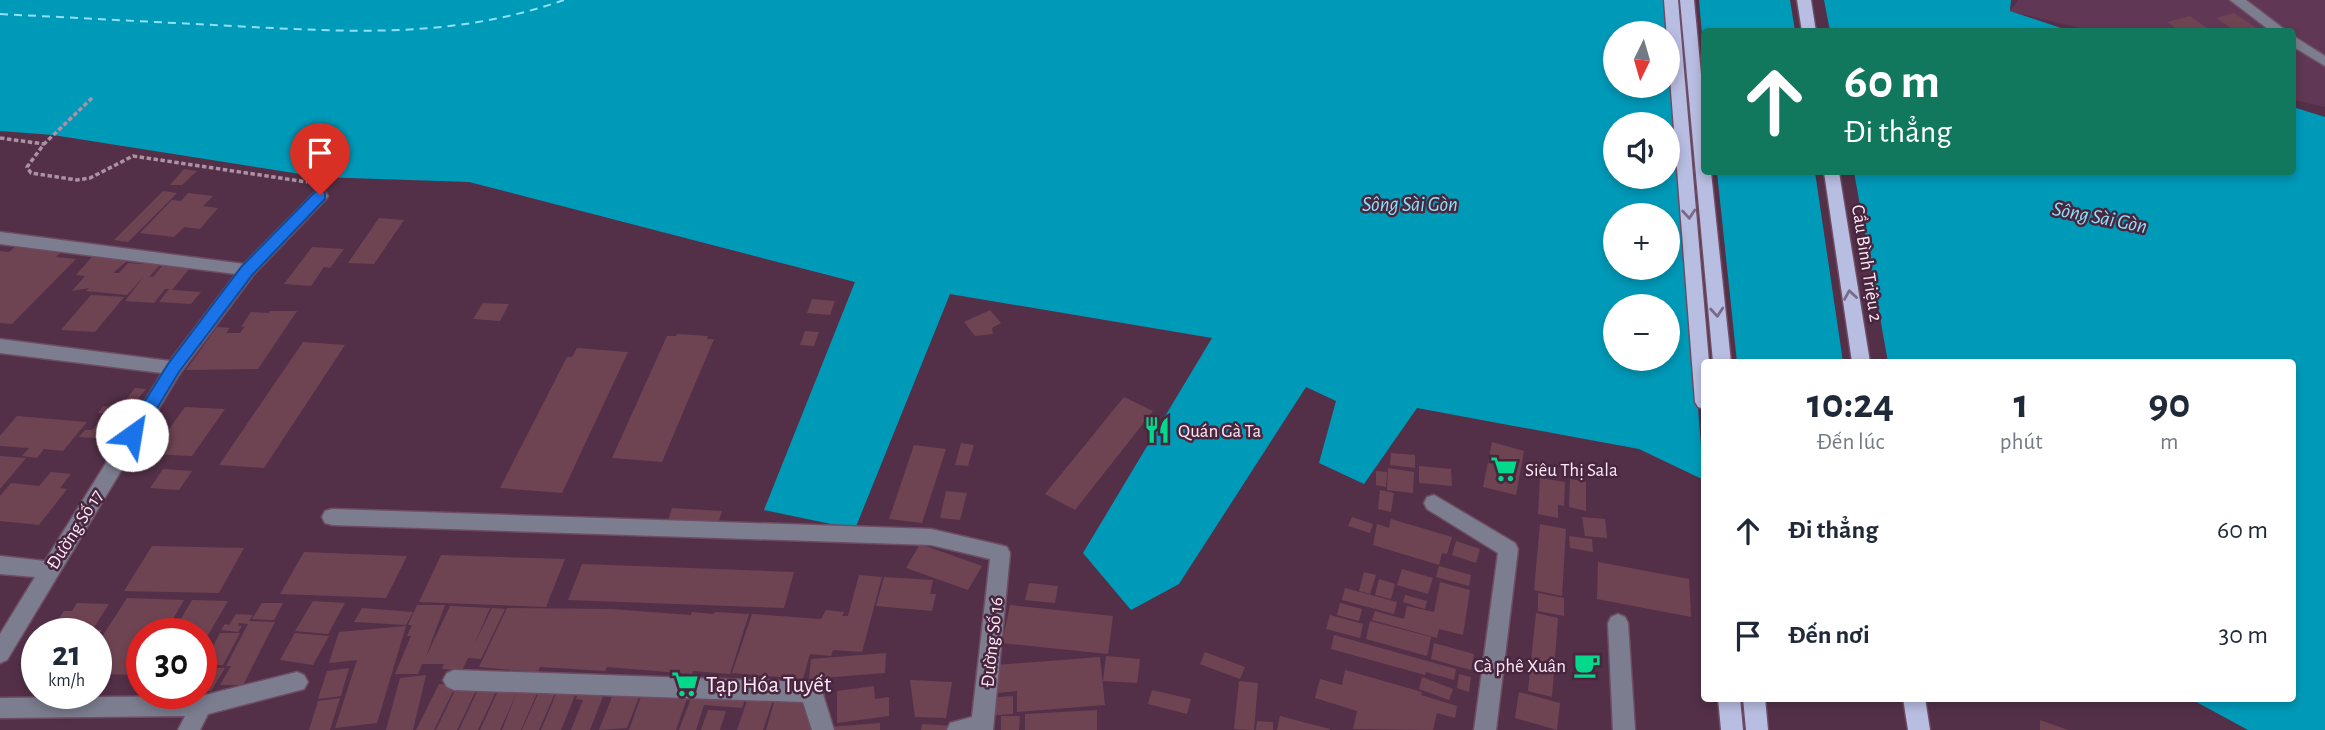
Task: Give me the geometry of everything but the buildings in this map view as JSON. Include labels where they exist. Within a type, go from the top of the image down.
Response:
[{"type":"main road","points":[[1671,0],[1701,365]]},
{"type":"main road","points":[[1687,0],[1701,149]]},
{"type":"main road","points":[[1804,0],[1808,28]]},
{"type":"main road","points":[[1703,175],[1721,359]]},
{"type":"main road","name":"Cầu Bình Triệu 2","points":[[1831,175],[1861,359]]},
{"type":"main road","points":[[1729,702],[1732,730]]},
{"type":"main road","points":[[1754,702],[1756,730]]},
{"type":"main road","points":[[1915,702],[1919,730]]},
{"type":"street","points":[[2237,0],[2276,28]]},
{"type":"street","points":[[2296,41],[2322,57]]},
{"type":"street","name":"Đường Số 17","points":[[0,653],[174,368],[247,270],[317,189]]},
{"type":"street","points":[[0,239],[247,270]]},
{"type":"street","points":[[0,346],[174,368]]},
{"type":"street","points":[[1434,503],[1508,549],[1485,730]]},
{"type":"street","name":"Đường Số 16","points":[[332,517],[931,537],[1000,553],[983,728]]},
{"type":"street","points":[[0,565],[49,570]]},
{"type":"street","points":[[1618,623],[1624,730]]},
{"type":"street","points":[[454,680],[808,692],[814,698],[823,730]]},
{"type":"street","points":[[217,702],[297,682]]},
{"type":"street","points":[[0,708],[126,707]]},
{"type":"street","points":[[190,730],[200,709]]},
{"type":"street","points":[[958,730],[983,728]]},
{"type":"path","points":[[92,98],[29,162],[27,167],[31,173],[77,180],[90,178],[133,156],[317,189]]},
{"type":"path","points":[[0,138],[44,144]]},
{"type":"shaded area","points":[[2018,0],[2325,0],[2325,107],[2296,101],[2296,28],[2079,28],[2010,11]]},
{"type":"water","name":"Sông Sài Gòn","points":[[0,0],[2011,0],[2010,11],[2061,28],[1701,28],[1701,175],[2296,175],[2296,108],[2325,117],[2325,730],[2248,730],[2196,702],[2296,702],[2296,359],[1701,359],[1701,479],[1639,449],[1417,408],[1364,484],[1319,463],[1336,401],[1306,387],[1179,584],[1131,610],[1083,553],[1212,338],[950,294],[855,529],[764,510],[855,282],[469,182],[319,177],[53,135],[0,131]]},
{"type":"pier","points":[[1666,0],[1699,0],[1702,28],[1701,175],[1717,175],[1737,359],[1701,359],[1701,446],[1680,178],[1680,112],[1675,112],[1674,98],[1680,98],[1680,21],[1668,21]]},
{"type":"pier","points":[[1790,0],[1824,0],[1829,28],[1795,28]]},
{"type":"pier","points":[[1815,175],[1855,175],[1887,359],[1843,359]]},
{"type":"ferry route","points":[[0,14],[318,30],[400,30],[482,21],[523,13],[564,0]]},
{"type":"place","name":"Quán Gà Ta","points":[[1157,430]]},
{"type":"place","name":"Siêu Thị Sala","points":[[1504,469]]},
{"type":"place","name":"Cà phê Xuân","points":[[1587,665]]},
{"type":"place","name":"Tạp Hóa Tuyết","points":[[685,684]]},
{"type":"route","points":[[132,435],[174,368],[247,270],[320,195]]}]
